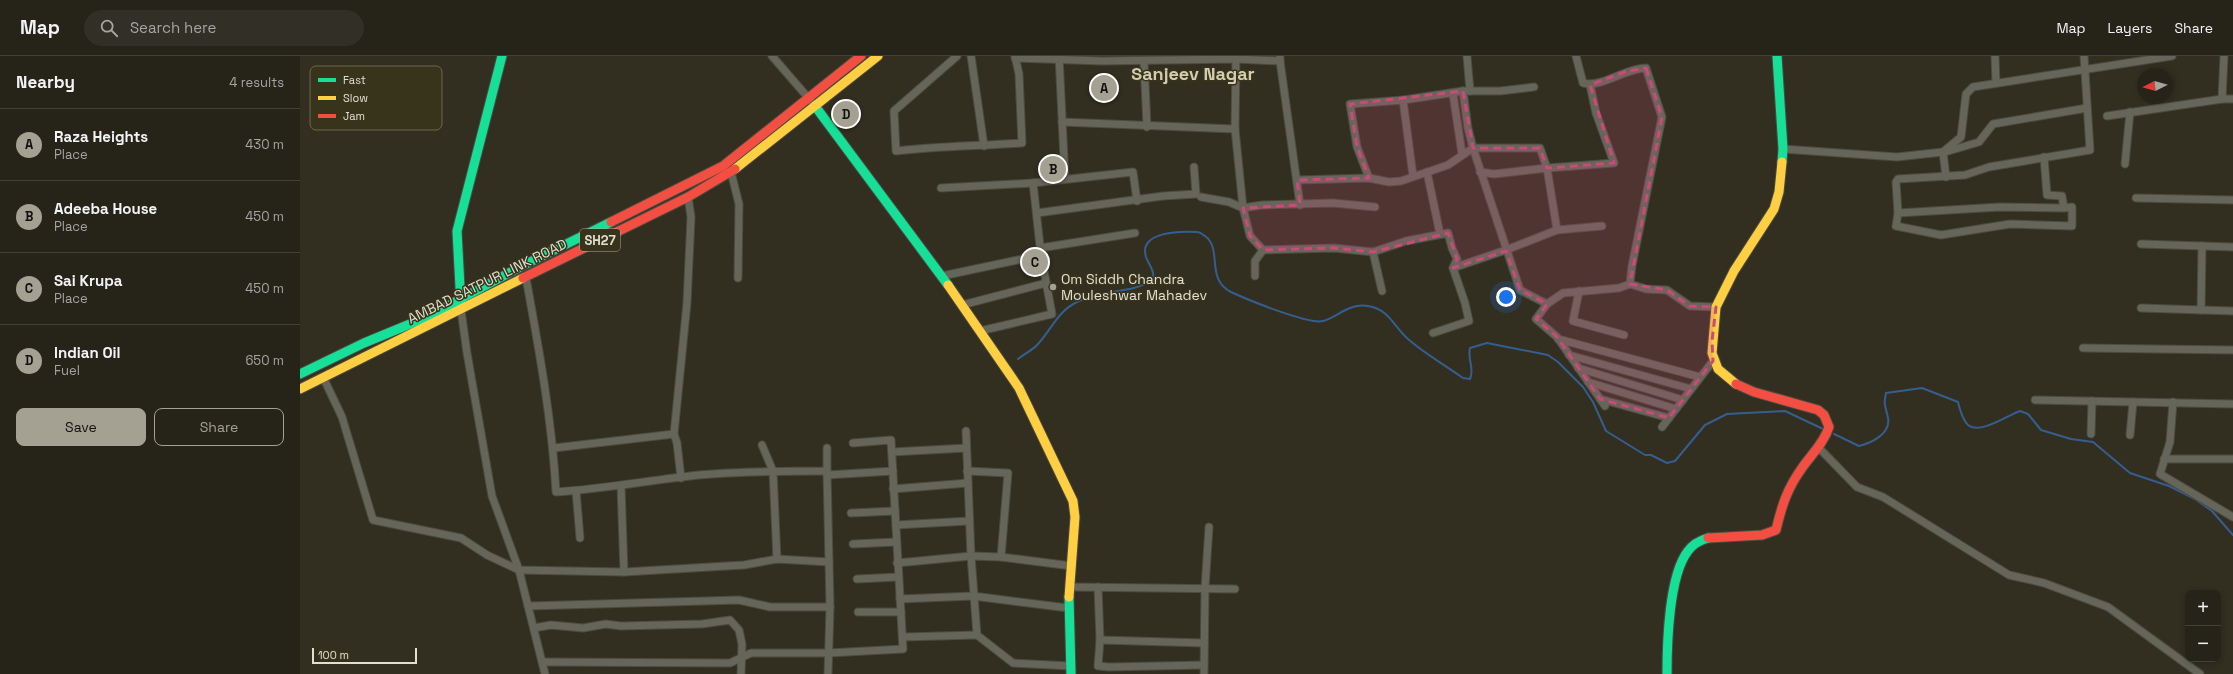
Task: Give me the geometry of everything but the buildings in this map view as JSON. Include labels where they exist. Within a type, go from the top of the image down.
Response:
[{"type":"main road","points":[[461,310],[457,231],[502,56]]},
{"type":"main road","name":"AMBAD SATPUR LINK ROAD","points":[[300,389],[688,197],[731,172],[812,103],[861,56]]},
{"type":"main road","name":"AMBAD SATPUR LINK ROAD","points":[[300,374],[364,343],[427,317],[529,262],[723,166],[878,56]]},
{"type":"main road","points":[[1667,674],[1667,659],[1675,591],[1679,572],[1687,552],[1696,543],[1711,537],[1759,535],[1776,530],[1783,499],[1801,469],[1826,436],[1829,427],[1824,415],[1810,406],[1767,396],[1737,385],[1723,375],[1713,361],[1712,341],[1716,307],[1734,271],[1774,209],[1782,180],[1783,149],[1777,56]]},
{"type":"main road","points":[[812,103],[942,276],[1019,388],[1073,501],[1075,517],[1068,608],[1071,670]]},
{"type":"street","points":[[772,56],[812,103]]},
{"type":"street","points":[[957,56],[948,59],[894,111],[896,151],[950,146],[984,146],[1022,143],[1019,74],[1015,57],[1059,57],[1144,62],[1236,58],[1280,59],[1300,205]]},
{"type":"street","points":[[971,56],[984,146]]},
{"type":"street","points":[[1467,56],[1466,91],[1472,148],[1520,290],[1547,304]]},
{"type":"street","points":[[1576,56],[1583,83],[1590,85],[1626,71],[1646,68],[1662,117],[1632,266],[1630,284]]},
{"type":"street","points":[[1995,56],[1996,83]]},
{"type":"street","points":[[1898,213],[2000,207],[2072,207],[2072,226],[2010,224],[1941,235],[1896,226],[1898,213],[1896,182],[1898,178],[1965,175],[1989,167],[2090,150],[2084,56]]},
{"type":"street","points":[[1943,152],[1956,142],[1962,133],[1967,90],[1973,87],[2172,56]]},
{"type":"street","points":[[2222,99],[2224,56]]},
{"type":"street","points":[[1059,57],[1065,179]]},
{"type":"street","points":[[1236,58],[1235,129],[1243,208],[1250,236],[1263,250],[1334,248],[1373,252],[1399,243],[1448,232],[1452,248],[1457,259],[1453,268],[1465,303],[1469,321],[1433,333]]},
{"type":"street","points":[[1144,62],[1147,127]]},
{"type":"street","points":[[1480,172],[1494,174],[1547,168],[1597,166],[1614,163],[1596,113],[1590,85]]},
{"type":"street","points":[[1369,178],[1357,147],[1350,104],[1403,100],[1466,91],[1500,91],[1534,87]]},
{"type":"street","points":[[1453,94],[1462,154]]},
{"type":"street","points":[[2107,116],[2222,99],[2233,99]]},
{"type":"street","points":[[1403,100],[1413,176]]},
{"type":"street","points":[[1783,149],[1897,157],[1943,152],[1979,142],[1994,124],[2087,108]]},
{"type":"street","points":[[2125,164],[2130,112]]},
{"type":"street","points":[[1062,122],[1147,127],[1235,129]]},
{"type":"street","points":[[1297,180],[1369,178],[1389,182],[1401,181],[1448,165],[1472,148],[1540,148],[1547,168],[1557,230]]},
{"type":"street","points":[[1943,152],[1946,177]]},
{"type":"street","points":[[2044,157],[2046,195],[2062,196],[2064,208]]},
{"type":"street","points":[[1037,213],[1136,201],[1163,196],[1196,194],[1194,167]]},
{"type":"street","points":[[731,172],[738,204],[738,278]]},
{"type":"street","points":[[941,188],[1033,184],[1133,172],[1136,201]]},
{"type":"street","points":[[1427,172],[1440,234]]},
{"type":"street","points":[[980,332],[1052,314],[1040,251],[1033,184]]},
{"type":"street","points":[[681,478],[677,443],[674,434],[687,303],[691,217],[688,197]]},
{"type":"street","points":[[1201,197],[1229,202],[1243,208],[1268,204],[1300,205],[1333,203],[1375,207]]},
{"type":"street","points":[[2136,198],[2233,200]]},
{"type":"street","points":[[1453,268],[1506,250],[1557,230],[1602,226]]},
{"type":"street","points":[[942,276],[1040,251],[1135,233]]},
{"type":"street","points":[[2141,244],[2233,247]]},
{"type":"street","points":[[2201,310],[2202,246]]},
{"type":"street","points":[[1256,276],[1254,261],[1263,250]]},
{"type":"street","points":[[1373,252],[1382,291]]},
{"type":"street","points":[[526,278],[539,346],[554,448],[556,492],[621,486],[681,478],[774,471],[827,473],[893,471]]},
{"type":"street","points":[[962,305],[1046,282]]},
{"type":"street","points":[[1605,406],[1558,339],[1536,319],[1547,304],[1563,293],[1619,288],[1630,284],[1646,289],[1667,290],[1690,306],[1716,307]]},
{"type":"street","points":[[1579,291],[1573,321],[1624,335]]},
{"type":"street","points":[[2141,308],[2233,311]]},
{"type":"street","points":[[461,310],[466,353],[492,496],[519,570],[545,674]]},
{"type":"street","points":[[1558,339],[1700,377]]},
{"type":"street","points":[[2083,348],[2233,350]]},
{"type":"street","points":[[1569,355],[1691,389]]},
{"type":"street","points":[[1662,427],[1713,361]]},
{"type":"street","points":[[1578,368],[1683,400]]},
{"type":"street","points":[[323,377],[342,417],[373,520],[461,538],[487,555],[519,570],[624,572],[744,565],[777,559],[829,562]]},
{"type":"street","points":[[1587,382],[1676,409]]},
{"type":"street","points":[[1600,399],[1669,418]]},
{"type":"street","points":[[2035,400],[2233,404]]},
{"type":"street","points":[[2091,434],[2092,401]]},
{"type":"street","points":[[2130,436],[2133,402]]},
{"type":"street","points":[[2173,402],[2170,442],[2160,474],[2233,517]]},
{"type":"street","points":[[966,431],[973,596],[977,635]]},
{"type":"street","points":[[554,448],[674,434]]},
{"type":"street","points":[[542,662],[730,663],[751,653],[829,653],[903,649],[891,440],[853,443]]},
{"type":"street","points":[[762,445],[774,471],[777,559]]},
{"type":"street","points":[[1818,446],[1857,487],[1884,497],[2009,575],[2044,583],[2108,607],[2200,674]]},
{"type":"street","points":[[827,448],[830,607],[828,674]]},
{"type":"street","points":[[892,452],[966,448]]},
{"type":"street","points":[[2164,459],[2233,459]]},
{"type":"street","points":[[967,471],[1008,473],[1001,557]]},
{"type":"street","points":[[894,489],[968,483]]},
{"type":"street","points":[[621,486],[624,572]]},
{"type":"street","points":[[576,491],[580,538]]},
{"type":"street","points":[[851,513],[895,511]]},
{"type":"street","points":[[896,525],[969,521]]},
{"type":"street","points":[[1204,674],[1205,588],[1209,527]]},
{"type":"street","points":[[852,544],[896,542]]},
{"type":"street","points":[[897,562],[971,556],[1001,557],[1072,566]]},
{"type":"street","points":[[857,579],[898,577]]},
{"type":"street","points":[[1070,587],[1235,589]]},
{"type":"street","points":[[1098,587],[1100,640],[1098,666],[1109,667],[1204,664]]},
{"type":"street","points":[[900,599],[973,596],[1068,608]]},
{"type":"street","points":[[528,606],[739,600],[770,607],[830,607]]},
{"type":"street","points":[[858,612],[901,612]]},
{"type":"street","points":[[534,628],[551,625],[583,628],[606,624],[621,626],[702,624],[730,620],[739,630],[741,674]]},
{"type":"street","points":[[903,637],[977,635],[1013,663],[1071,670]]},
{"type":"street","points":[[1100,640],[1204,643]]},
{"type":"highlighted area","points":[[1646,68],[1662,117],[1630,284],[1667,290],[1690,306],[1716,307],[1712,341],[1713,361],[1669,418],[1600,399],[1557,337],[1536,319],[1547,304],[1520,290],[1506,251],[1453,268],[1457,259],[1448,233],[1373,252],[1334,248],[1263,250],[1250,236],[1243,208],[1300,205],[1297,180],[1369,178],[1357,147],[1350,104],[1463,91],[1473,148],[1540,148],[1547,168],[1614,163],[1590,85],[1627,71]]},
{"type":"waterway","points":[[1018,359],[1043,339],[1060,316],[1070,306],[1096,295],[1135,288],[1153,280],[1153,274],[1146,257],[1145,248],[1148,242],[1155,237],[1163,234],[1198,232],[1205,236],[1210,242],[1213,248],[1218,280],[1231,292],[1277,311],[1316,321],[1323,321],[1349,308],[1361,306],[1375,308],[1391,319],[1403,334],[1428,355],[1463,378],[1470,379],[1472,371],[1469,356],[1470,348],[1487,343],[1548,355],[1558,362],[1583,387],[1593,402],[1606,431],[1645,455],[1651,455],[1667,463],[1675,461],[1705,425],[1727,414],[1785,411],[1823,429]]},
{"type":"waterway","points":[[1834,434],[1859,446],[1869,443],[1879,437],[1886,429],[1888,424],[1885,404],[1886,393],[1922,388],[1958,402],[1964,420],[1968,425],[1973,427],[1980,428],[1987,426],[2020,411],[2028,414],[2041,430],[2071,439],[2093,442],[2130,473],[2169,486],[2195,499],[2212,511],[2233,535]]},
{"type":"traffic: fast","points":[[461,306],[457,231],[502,56]]},
{"type":"traffic: fast","points":[[1777,56],[1783,149],[1782,162]]},
{"type":"traffic: fast","points":[[815,106],[948,285]]},
{"type":"traffic: fast","points":[[300,374],[364,343],[427,317],[522,266],[611,222]]},
{"type":"traffic: fast","points":[[1667,674],[1670,610],[1677,576],[1682,562],[1692,546],[1708,538]]},
{"type":"traffic: fast","points":[[1069,597],[1071,674]]},
{"type":"traffic: slow","points":[[735,169],[878,56]]},
{"type":"traffic: slow","points":[[1736,384],[1718,369],[1712,353],[1716,307],[1734,271],[1774,209],[1779,192],[1782,162]]},
{"type":"traffic: slow","points":[[300,389],[523,278]]},
{"type":"traffic: slow","points":[[948,285],[1019,388],[1073,501],[1075,517],[1069,597]]},
{"type":"traffic: jam","points":[[611,222],[723,166],[861,56]]},
{"type":"traffic: jam","points":[[523,278],[688,197],[735,169]]},
{"type":"traffic: jam","points":[[1708,538],[1762,535],[1776,530],[1783,505],[1792,483],[1821,444],[1829,427],[1824,415],[1818,410],[1754,392],[1736,384]]},
{"type":"place","name":"Raza Heights","points":[[1104,88]]},
{"type":"place","name":"Indian Oil","points":[[846,114]]},
{"type":"place","name":"Adeeba House","points":[[1053,169]]},
{"type":"place","name":"Sai Krupa","points":[[1035,262]]},
{"type":"place","name":"Om Siddh Chandra Mouleshwar Mahadev","points":[[1053,287]]},
{"type":"district","name":"Sanjeev Nagar","points":[[1193,74]]}]
